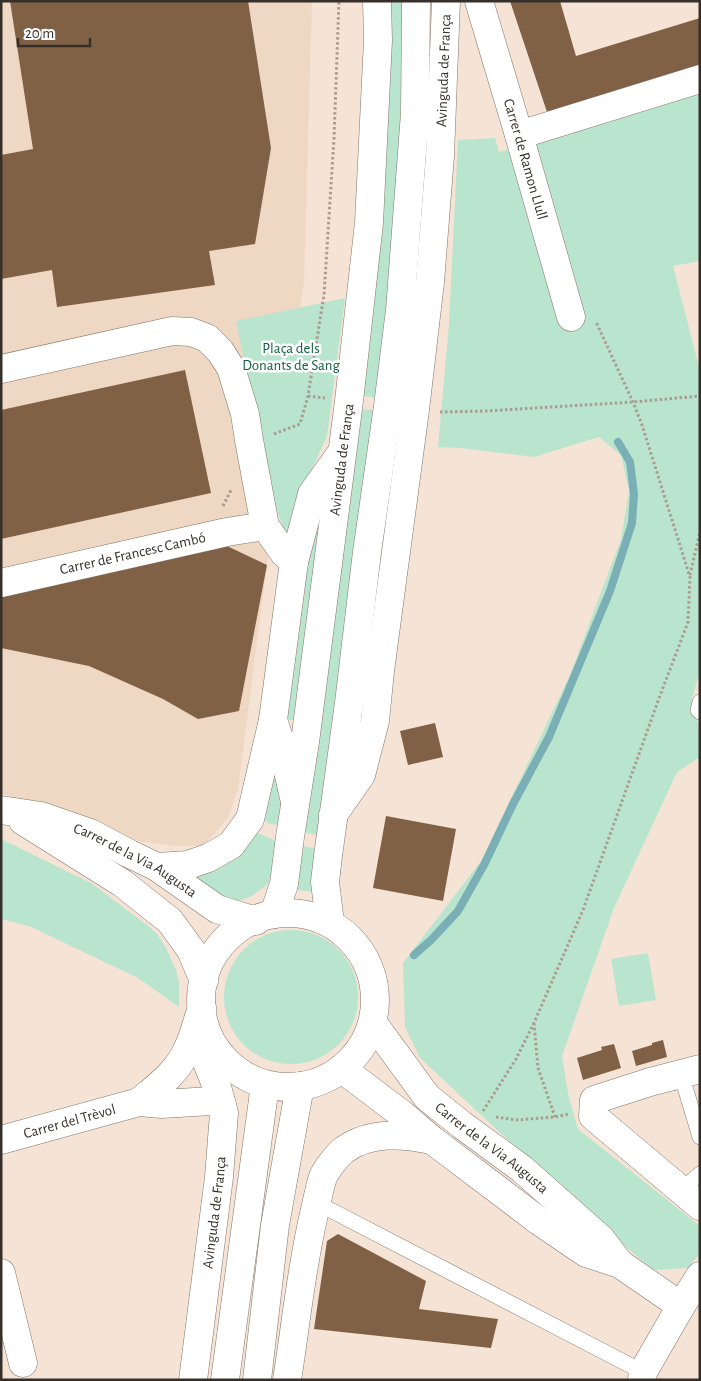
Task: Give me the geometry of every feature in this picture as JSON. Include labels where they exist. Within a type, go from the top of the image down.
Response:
[{"type":"street","name":"Avinguda de França","points":[[265,918],[284,884],[305,742],[350,401],[369,223],[378,40],[377,1]]},
{"type":"street","name":"Avinguda de França","points":[[330,923],[325,882],[349,703],[366,552],[400,310],[415,113],[416,1]]},
{"type":"street","name":"Avinguda de França","points":[[333,815],[361,775],[375,721],[430,282],[440,156],[446,1]]},
{"type":"street","name":"Carrer de Ramon Llull","points":[[479,1],[520,135],[571,317]]},
{"type":"street","points":[[520,135],[700,78]]},
{"type":"street","points":[[1,370],[172,331],[191,332],[207,338],[220,351],[231,368],[245,414],[248,440],[265,526],[284,553],[294,562]]},
{"type":"street","points":[[157,867],[188,865],[208,858],[230,846],[250,819],[273,720],[294,562],[312,494],[342,452]]},
{"type":"street","name":"Carrer de Francesc Cambó","points":[[1,583],[225,520],[265,526]]},
{"type":"street","points":[[273,720],[284,753],[296,802]]},
{"type":"street","name":"Carrer de la Via Augusta","points":[[5,811],[41,816],[90,833],[157,867],[217,909],[265,918]]},
{"type":"street","name":"Carrer de la Via Augusta","points":[[5,811],[122,883],[170,921],[191,950],[204,981]]},
{"type":"street","points":[[302,914],[330,923],[353,941],[369,966],[376,994],[373,1023],[361,1048],[342,1069],[325,1079],[290,1087],[265,1085],[248,1077],[212,1047],[201,1001],[209,964],[223,942],[246,924],[265,918],[302,914]]},
{"type":"street","name":"Carrer del Trèvol","points":[[139,1102],[168,1077],[180,1062],[189,1048],[202,1008]]},
{"type":"street","name":"Carrer de la Via Augusta","points":[[373,1023],[427,1097],[473,1121],[522,1169],[601,1239],[620,1264]]},
{"type":"street","name":"Avinguda de França","points":[[193,1380],[219,1177],[224,1113],[218,1087],[208,1065],[212,1047]]},
{"type":"street","name":"Carrer de la Via Augusta","points":[[342,1069],[403,1115],[432,1140],[586,1253],[620,1264],[681,1306]]},
{"type":"street","points":[[691,1071],[594,1100],[593,1116],[693,1190]]},
{"type":"street","name":"Avinguda de França","points":[[225,1380],[265,1085]]},
{"type":"street","points":[[257,1380],[275,1225],[300,1086]]},
{"type":"street","name":"Carrer del Trèvol","points":[[1,1140],[139,1102],[162,1104],[211,1101],[222,1106]]},
{"type":"street","points":[[287,1380],[310,1234],[324,1175],[343,1150],[362,1140],[378,1136],[409,1136],[432,1140]]},
{"type":"street","points":[[1,1273],[23,1363]]},
{"type":"street","points":[[642,1376],[700,1276]]},
{"type":"lane","points":[[700,702],[698,710],[700,712]]},
{"type":"lane","points":[[691,1071],[700,1137]]},
{"type":"lane","points":[[317,1203],[642,1376]]},
{"type":"path","points":[[248,440],[261,438],[300,424],[308,396],[324,295],[334,138],[339,1]]},
{"type":"path","points":[[571,317],[589,308],[633,402],[690,577]]},
{"type":"path","points":[[440,412],[633,402],[700,396]]},
{"type":"path","points":[[225,520],[232,490],[230,482]]},
{"type":"path","points":[[473,1121],[516,1059],[534,1023],[583,910],[651,719],[688,622],[690,577],[700,532]]},
{"type":"path","points":[[473,1121],[555,1117],[538,1068],[534,1023]]},
{"type":"shaded area","points":[[1,1],[312,1],[304,280],[238,789],[228,818],[203,846],[174,846],[138,841],[1,793]]},
{"type":"green space","points":[[391,1],[405,1],[397,180],[378,398],[363,396],[391,25]]},
{"type":"green space","points":[[700,92],[700,261],[673,266],[700,371],[700,670],[692,699],[693,711],[700,727],[700,757],[677,772],[614,908],[562,1056],[568,1093],[578,1129],[700,1226],[700,1253],[688,1268],[652,1270],[525,1156],[420,1058],[405,1027],[403,963],[481,861],[570,675],[621,539],[629,491],[621,455],[599,437],[534,457],[438,447],[449,324],[458,140],[495,138],[499,152],[545,140]]},
{"type":"green space","name":"Plaça dels Donants de Sang","points":[[345,298],[327,436],[309,476],[287,538],[273,500],[236,321]]},
{"type":"green space","points":[[361,409],[374,410],[317,835],[304,832]]},
{"type":"green space","points":[[324,504],[295,720],[287,720],[305,592],[305,546]]},
{"type":"green space","points":[[272,753],[281,811],[281,825],[269,824],[259,814]]},
{"type":"green space","points":[[252,830],[276,841],[272,878],[265,886],[248,898],[232,900],[215,895],[191,880]]},
{"type":"green space","points":[[1,839],[91,883],[157,934],[176,970],[179,983],[179,1007],[138,978],[29,926],[1,919]]},
{"type":"green space","points":[[303,846],[317,849],[315,892],[296,890]]},
{"type":"green space","points":[[291,930],[317,935],[339,949],[353,971],[358,997],[353,1023],[339,1045],[317,1059],[291,1064],[265,1059],[243,1045],[229,1023],[224,997],[229,971],[243,949],[265,935]]},
{"type":"green space","points":[[648,953],[656,1000],[619,1006],[611,959]]},
{"type":"building","points":[[10,1],[248,1],[271,148],[255,244],[209,251],[215,285],[57,307],[52,270],[1,279],[1,155],[33,149]]},
{"type":"building","points":[[510,1],[560,1],[576,56],[700,18],[700,68],[549,118]]},
{"type":"building","points":[[185,370],[211,493],[1,539],[1,410]]},
{"type":"building","points":[[227,546],[267,565],[239,711],[198,719],[163,699],[89,666],[1,648],[1,596]]},
{"type":"building","points":[[435,723],[443,757],[408,765],[400,731]]},
{"type":"building","points":[[386,816],[456,829],[443,901],[373,888]]},
{"type":"building","points":[[663,1040],[667,1057],[636,1066],[632,1051]]},
{"type":"building","points":[[614,1044],[621,1068],[583,1080],[577,1058],[602,1050],[601,1047]]},
{"type":"building","points":[[338,1234],[426,1281],[419,1309],[498,1319],[491,1348],[314,1329],[327,1241]]},
{"type":"waterway","points":[[414,955],[458,911],[485,863],[513,804],[549,737],[610,591],[632,523],[634,494],[630,462],[618,442]]}]
